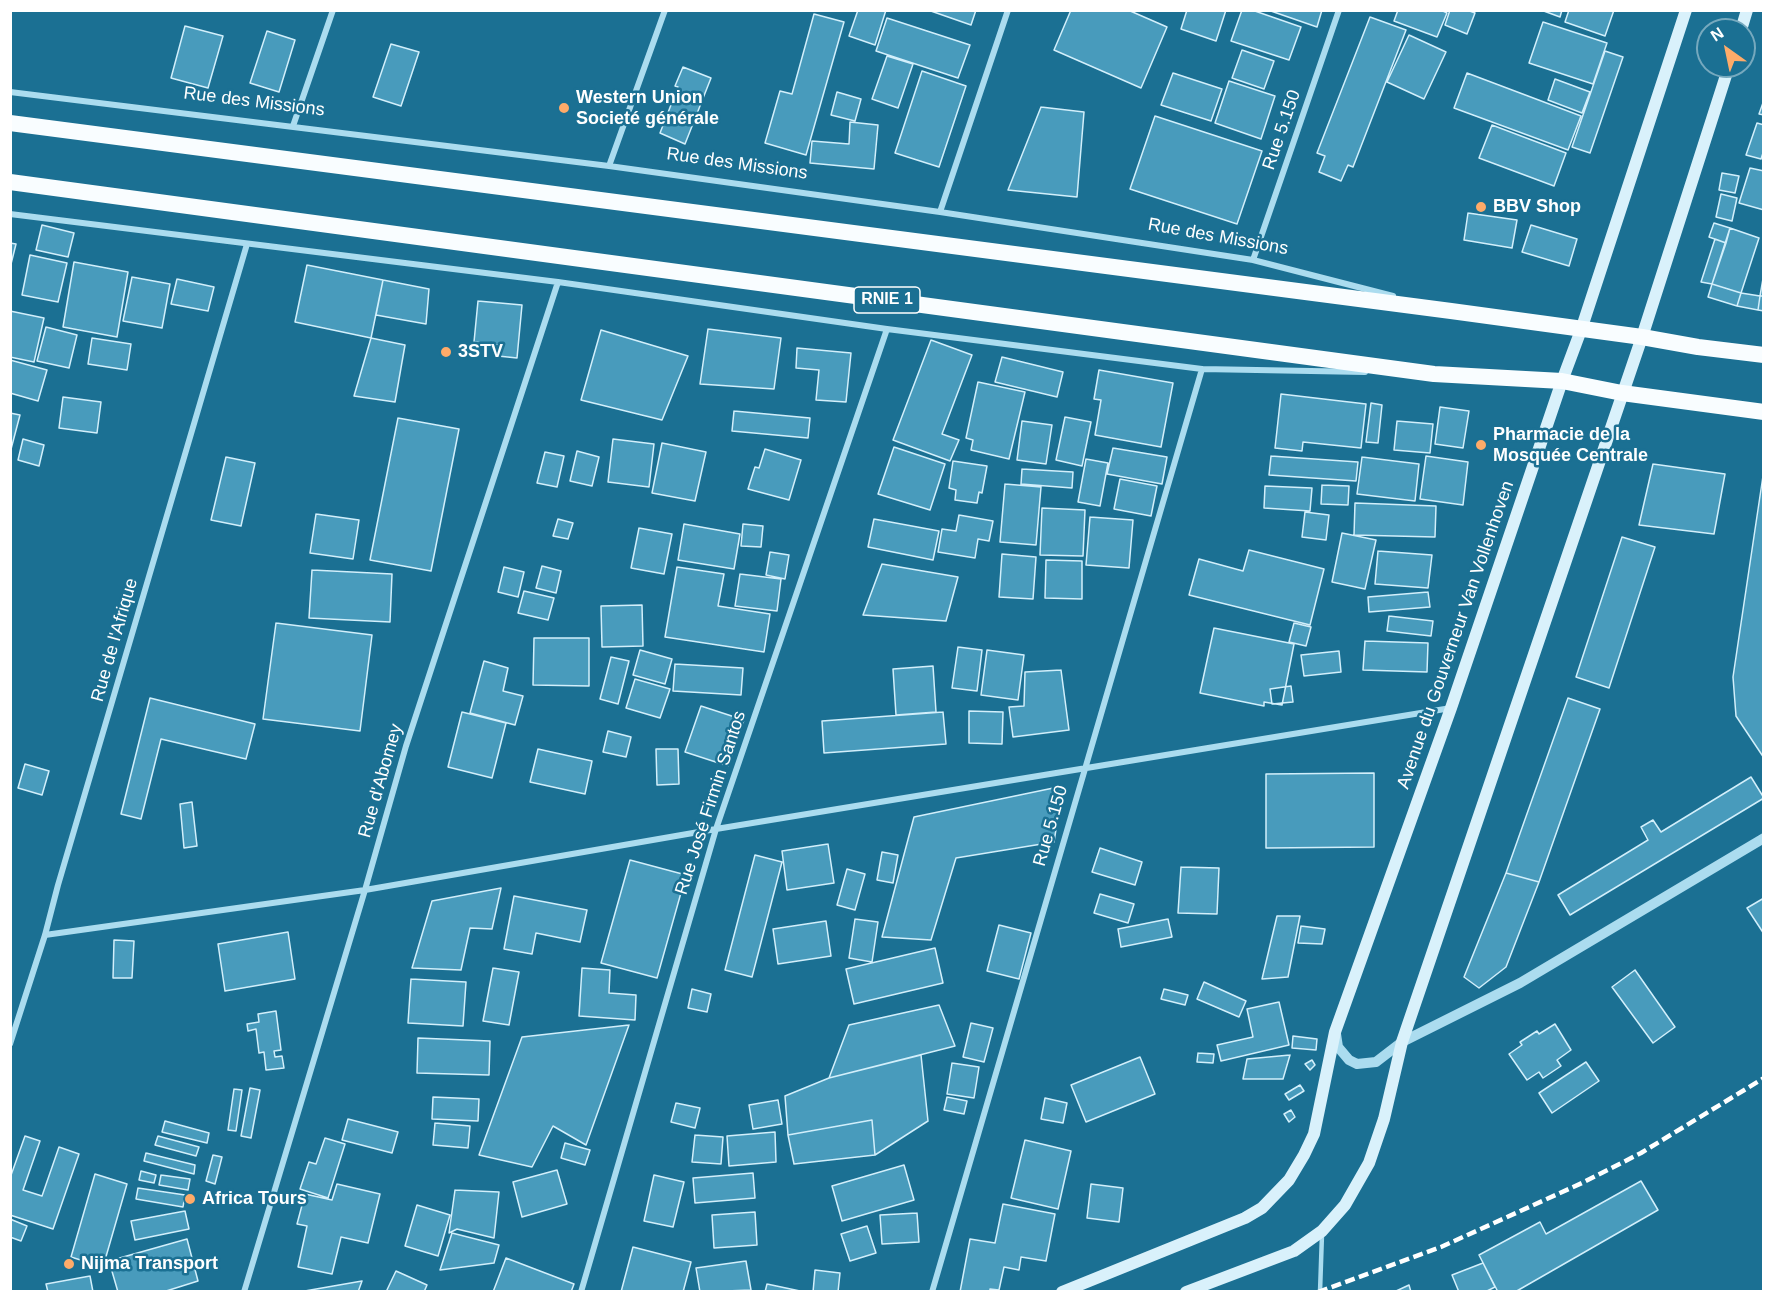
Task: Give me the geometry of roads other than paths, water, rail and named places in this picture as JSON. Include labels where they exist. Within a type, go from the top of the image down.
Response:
[{"type":"highway","name":"Rue des Missions","points":[[10,123],[1451,311],[1764,355]]},
{"type":"highway","name":"RNIE 1","points":[[10,182],[1434,374],[1562,381],[1622,393],[1764,412]]},
{"type":"main road","name":"Avenue du Gouverneur Van Vollenhoven","points":[[1062,1292],[1245,1218],[1262,1208],[1282,1187],[1305,1155],[1314,1134],[1335,1032],[1451,708],[1581,330],[1686,10]]},
{"type":"main road","points":[[1186,1292],[1294,1251],[1322,1231],[1345,1205],[1369,1163],[1384,1119],[1402,1042],[1642,337],[1725,78]]},
{"type":"street","points":[[292,126],[333,10]]},
{"type":"street","points":[[609,166],[665,10]]},
{"type":"street","points":[[940,212],[1008,10]]},
{"type":"street","name":"Rue 5.150","points":[[1253,260],[1339,10]]},
{"type":"street","name":"Rue des Missions","points":[[10,92],[609,166],[940,212],[1253,260],[1451,311]]},
{"type":"street","points":[[10,214],[558,282],[887,329],[1202,369],[1434,374]]},
{"type":"street","name":"Rue de l'Afrique","points":[[10,1044],[45,935],[247,244]]},
{"type":"street","name":"Rue d'Abomey","points":[[244,1292],[406,746],[558,282]]},
{"type":"street","name":"Rue José Firmin Santos","points":[[581,1292],[716,829],[887,329]]},
{"type":"street","name":"Rue 5.150","points":[[932,1292],[1202,369]]},
{"type":"street","points":[[45,935],[365,890],[716,829],[1451,708]]},
{"type":"street","points":[[1335,1032],[1338,1047],[1349,1060],[1357,1064],[1376,1062],[1402,1042],[1520,983],[1764,838]]},
{"type":"lane","points":[[1320,1292],[1322,1231]]},
{"type":"railway","points":[[1318,1292],[1441,1247],[1582,1183],[1641,1153],[1764,1078]]},
{"type":"place","name":"Western Union Societé générale","points":[[564,108]]},
{"type":"place","name":"BBV Shop","points":[[1481,207]]},
{"type":"place","name":"3STV","points":[[446,352]]},
{"type":"place","name":"Pharmacie de la Mosquée Centrale","points":[[1481,445]]},
{"type":"place","name":"Africa Tours","points":[[190,1199]]},
{"type":"place","name":"Nijma Transport","points":[[69,1264]]}]
